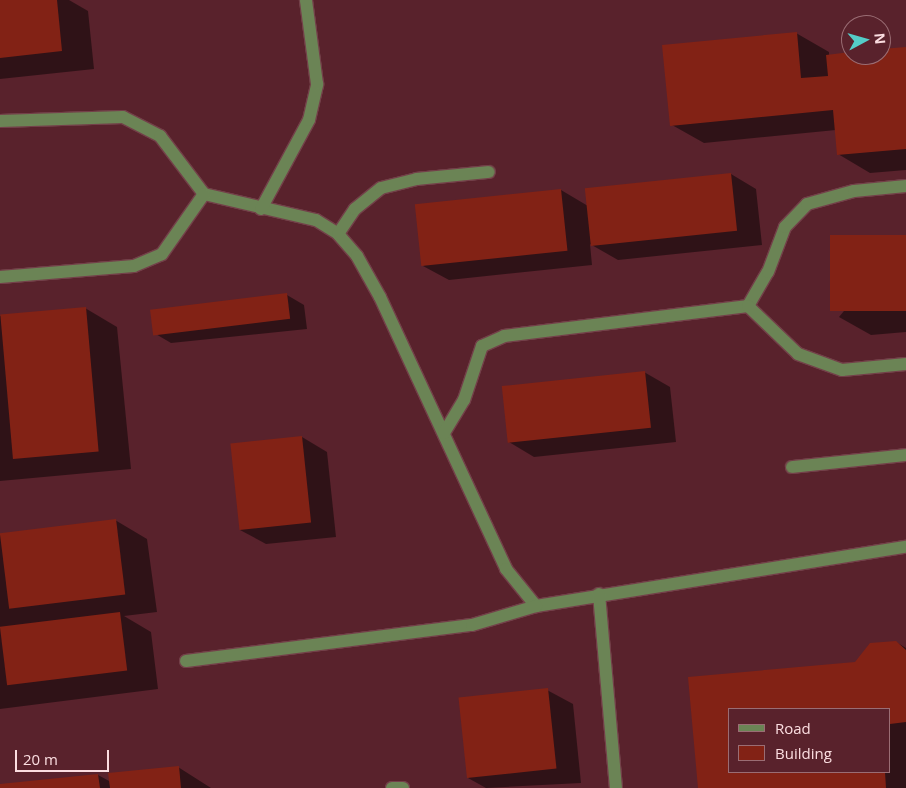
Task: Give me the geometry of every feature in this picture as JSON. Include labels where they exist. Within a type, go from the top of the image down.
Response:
[{"type":"lane","points":[[261,209],[310,120],[317,84],[306,0]]},
{"type":"lane","points":[[0,121],[123,116],[160,136],[204,194],[261,209],[316,220],[338,234],[357,256],[380,297],[506,569],[536,606]]},
{"type":"lane","points":[[338,234],[355,209],[381,188],[417,179],[489,172]]},
{"type":"lane","points":[[748,306],[768,272],[785,227],[807,204],[854,191],[906,186]]},
{"type":"lane","points":[[0,278],[134,266],[162,254],[204,194]]},
{"type":"lane","points":[[444,433],[464,400],[482,346],[504,336],[748,306]]},
{"type":"lane","points":[[748,306],[798,354],[842,370],[906,364]]},
{"type":"lane","points":[[792,467],[906,455]]},
{"type":"lane","points":[[186,661],[472,625],[536,606],[599,594],[906,546]]},
{"type":"lane","points":[[599,594],[616,788]]},
{"type":"lane","points":[[392,788],[403,788]]},
{"type":"building","points":[[0,0],[57,0],[62,51],[0,58]]},
{"type":"building","points":[[797,32],[801,78],[828,76],[826,55],[841,53],[841,65],[891,65],[891,48],[906,47],[906,149],[837,155],[833,110],[670,126],[662,45]]},
{"type":"building","points":[[731,173],[737,231],[591,246],[585,188]]},
{"type":"building","points":[[561,189],[567,251],[421,266],[415,204]]},
{"type":"building","points":[[830,235],[906,235],[906,311],[830,311]]},
{"type":"building","points":[[287,293],[290,319],[153,336],[150,310]]},
{"type":"building","points":[[86,307],[99,451],[13,459],[0,314]]},
{"type":"building","points":[[645,371],[651,428],[508,443],[502,386]]},
{"type":"building","points":[[302,436],[311,523],[239,530],[230,444]]},
{"type":"building","points":[[116,519],[125,594],[9,609],[0,533]]},
{"type":"building","points":[[120,612],[127,671],[7,685],[0,627]]},
{"type":"building","points":[[896,641],[906,650],[906,722],[891,724],[891,708],[728,708],[728,773],[885,773],[886,788],[698,788],[688,677],[855,662],[870,643]]},
{"type":"building","points":[[548,688],[556,769],[467,778],[458,697]]},
{"type":"building","points":[[179,766],[181,788],[110,788],[108,773]]},
{"type":"building","points":[[98,774],[100,788],[0,788],[0,784]]}]
